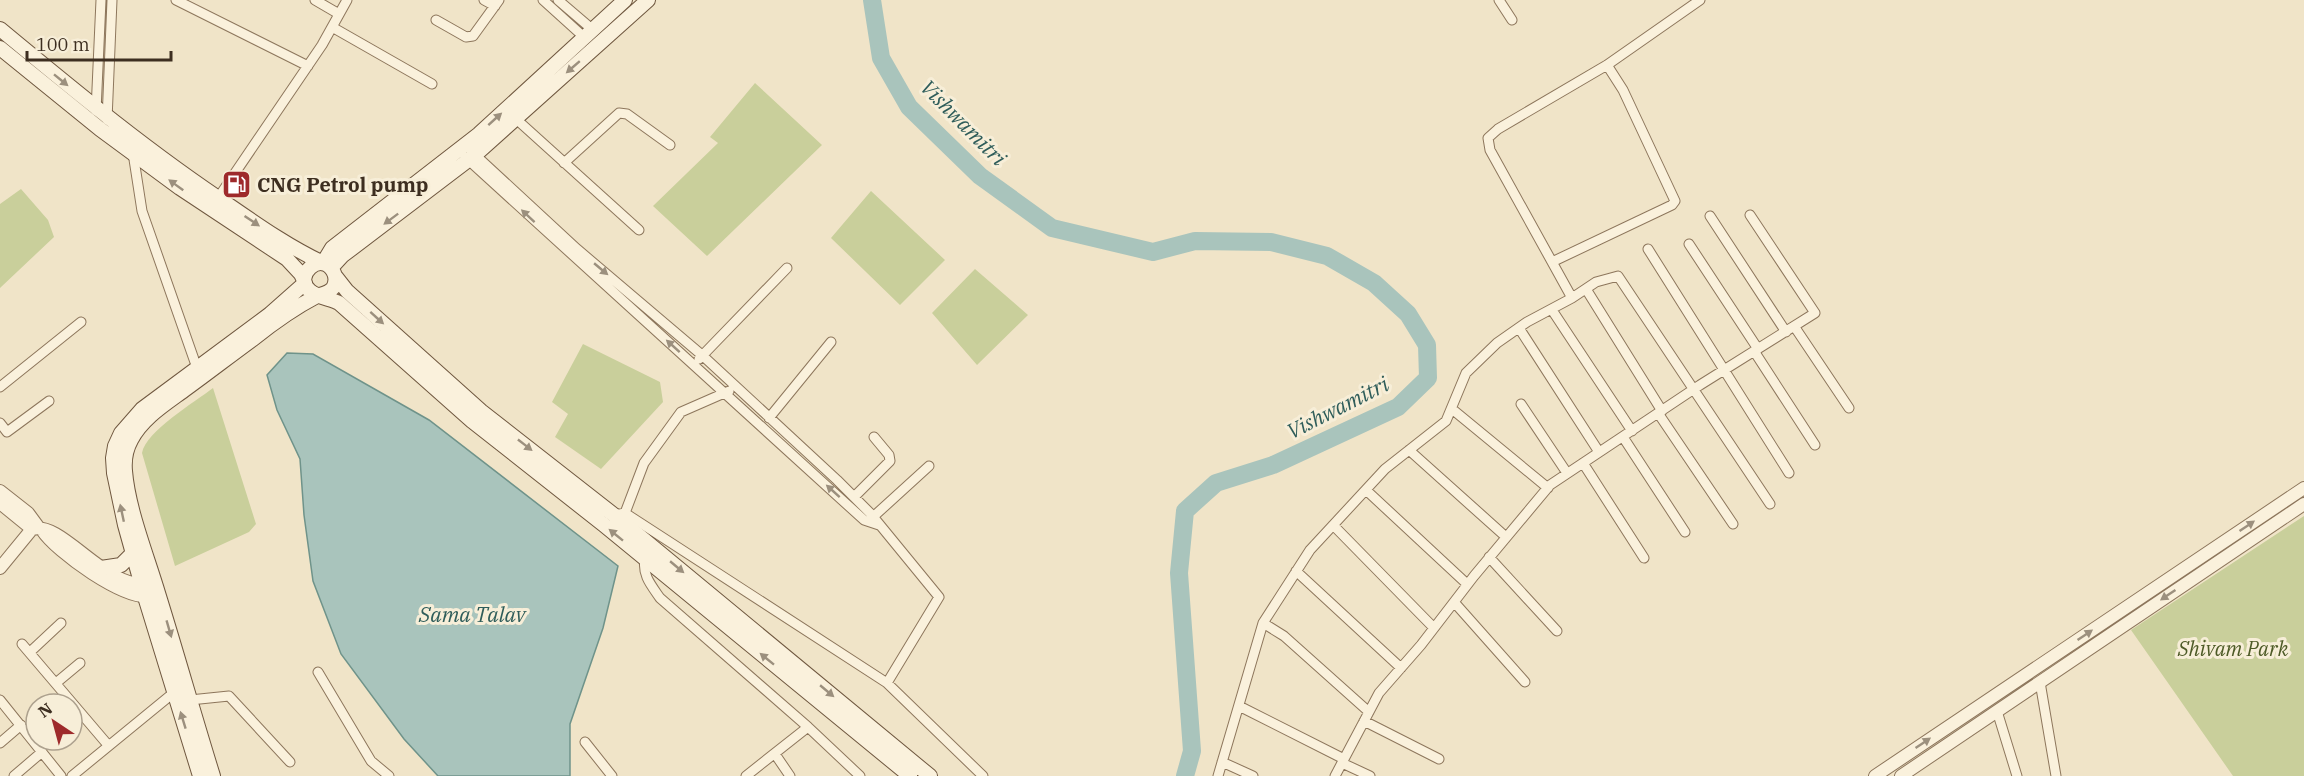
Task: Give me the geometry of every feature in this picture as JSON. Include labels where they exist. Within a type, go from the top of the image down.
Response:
[{"type":"main road","points":[[466,153],[588,39],[648,0]]},
{"type":"main road","points":[[200,776],[179,688],[150,590],[125,472],[125,457],[129,442],[137,430],[161,407],[277,321],[333,287],[330,269],[332,248],[515,118],[623,1]]},
{"type":"main road","points":[[0,29],[133,153],[180,188],[287,259],[301,274],[310,291],[339,303],[422,367]]},
{"type":"main road","points":[[0,48],[99,119],[293,248],[330,269],[347,291],[422,367],[463,404],[645,559],[910,776]]},
{"type":"main road","points":[[150,590],[133,554],[114,473],[115,446],[121,433],[142,409],[270,314],[305,283],[306,272],[309,268],[330,269]]},
{"type":"main road","points":[[463,404],[619,514],[930,776]]},
{"type":"main road","points":[[101,568],[122,565],[133,554]]},
{"type":"main road","points":[[179,688],[189,699],[213,776]]},
{"type":"street","points":[[99,119],[101,0]]},
{"type":"street","points":[[99,119],[112,0]]},
{"type":"street","points":[[176,0],[308,66]]},
{"type":"street","points":[[315,0],[339,14]]},
{"type":"street","points":[[219,198],[308,66],[347,0]]},
{"type":"street","points":[[436,20],[469,37],[476,34],[497,3],[484,0]]},
{"type":"street","points":[[543,0],[588,39]]},
{"type":"street","points":[[558,0],[588,39]]},
{"type":"street","points":[[1499,0],[1512,20]]},
{"type":"street","points":[[1572,298],[1490,150],[1488,138],[1498,129],[1607,65],[1700,0]]},
{"type":"street","points":[[332,27],[432,84]]},
{"type":"street","points":[[1552,262],[1672,205],[1675,201],[1623,90],[1607,65]]},
{"type":"street","points":[[564,163],[615,115],[622,112],[670,145]]},
{"type":"street","points":[[515,118],[639,230]]},
{"type":"street","points":[[133,153],[142,211],[197,368]]},
{"type":"street","points":[[466,153],[620,292],[703,356],[854,497],[939,597],[887,683]]},
{"type":"street","points":[[1335,776],[1379,693],[1548,488],[1694,389],[1815,314],[1750,215]]},
{"type":"street","points":[[1710,216],[1849,408]]},
{"type":"street","points":[[1689,244],[1815,445]]},
{"type":"street","points":[[1648,249],[1789,473]]},
{"type":"street","points":[[693,365],[787,268]]},
{"type":"street","points":[[1218,776],[1263,623],[1310,550],[1385,469],[1446,421],[1466,373],[1497,343],[1596,282],[1618,276],[1770,504]]},
{"type":"street","points":[[1586,289],[1660,412],[1733,524]]},
{"type":"street","points":[[620,292],[693,365],[864,520],[876,521]]},
{"type":"street","points":[[1552,309],[1632,431]]},
{"type":"street","points":[[0,387],[81,322]]},
{"type":"street","points":[[1519,328],[1599,453]]},
{"type":"street","points":[[769,418],[831,342]]},
{"type":"street","points":[[736,387],[681,412],[644,463],[619,514],[887,683],[983,776]]},
{"type":"street","points":[[0,423],[7,432],[49,400]]},
{"type":"street","points":[[1521,404],[1567,473]]},
{"type":"street","points":[[1452,409],[1548,488]]},
{"type":"street","points":[[854,497],[890,461],[889,455],[874,437]]},
{"type":"street","points":[[1623,437],[1685,532]]},
{"type":"street","points":[[1409,450],[1506,537]]},
{"type":"street","points":[[1583,463],[1644,558]]},
{"type":"street","points":[[876,521],[929,466]]},
{"type":"street","points":[[1875,776],[2304,488]]},
{"type":"street","points":[[0,490],[28,513],[38,529],[52,532],[101,568],[125,581],[150,590]]},
{"type":"street","points":[[1366,490],[1467,584]]},
{"type":"street","points":[[0,502],[38,529],[94,575],[122,589],[150,590]]},
{"type":"street","points":[[1901,776],[2304,504]]},
{"type":"street","points":[[1333,525],[1434,628]]},
{"type":"street","points":[[0,568],[38,529]]},
{"type":"street","points":[[1489,557],[1557,631]]},
{"type":"street","points":[[645,559],[643,568],[648,582],[660,598],[808,727],[860,776]]},
{"type":"street","points":[[2193,563],[2200,574]]},
{"type":"street","points":[[1296,571],[1401,668]]},
{"type":"street","points":[[1454,602],[1525,682]]},
{"type":"street","points":[[30,652],[61,623]]},
{"type":"street","points":[[1263,623],[1284,636],[1366,716],[1438,759]]},
{"type":"street","points":[[22,644],[108,745]]},
{"type":"street","points":[[56,683],[80,663]]},
{"type":"street","points":[[318,672],[371,761],[389,776]]},
{"type":"street","points":[[2040,682],[2056,776]]},
{"type":"street","points":[[80,774],[108,745],[179,688]]},
{"type":"street","points":[[189,699],[229,696],[290,762]]},
{"type":"street","points":[[0,700],[24,729]]},
{"type":"street","points":[[1239,706],[1370,776]]},
{"type":"street","points":[[1997,711],[2017,776]]},
{"type":"street","points":[[0,744],[21,725]]},
{"type":"street","points":[[746,776],[808,727]]},
{"type":"street","points":[[585,742],[612,776]]},
{"type":"street","points":[[14,776],[42,752],[61,776]]},
{"type":"street","points":[[775,754],[790,776]]},
{"type":"street","points":[[1222,762],[1253,776]]},
{"type":"green space","points":[[755,83],[822,145],[707,256],[653,206],[718,143],[710,137]]},
{"type":"green space","points":[[21,189],[48,220],[54,237],[0,288],[0,204]]},
{"type":"green space","points":[[871,191],[945,260],[900,305],[831,238]]},
{"type":"green space","points":[[975,269],[1028,315],[977,365],[932,313]]},
{"type":"green space","points":[[583,344],[660,382],[663,402],[601,469],[555,437],[568,414],[552,402]]},
{"type":"green space","points":[[213,388],[256,524],[249,532],[175,566],[142,453],[145,444],[161,426]]},
{"type":"green space","name":"Shivam Park","points":[[2304,516],[2304,776],[2233,776],[2131,630]]},
{"type":"water","name":"Sama Talav","points":[[287,353],[313,354],[429,420],[618,566],[603,628],[570,724],[570,776],[438,776],[404,739],[341,654],[313,581],[304,515],[300,459],[277,410],[267,375]]},
{"type":"waterway","name":"Vishwamitri","points":[[872,0],[881,58],[909,107],[980,176],[1052,228],[1153,252],[1195,241],[1271,242],[1327,256],[1374,283],[1408,314],[1427,345],[1428,378],[1398,407],[1273,465],[1216,483],[1185,511],[1179,573],[1192,751],[1185,776]]},
{"type":"place","name":"CNG Petrol pump","points":[[236,185]]}]
